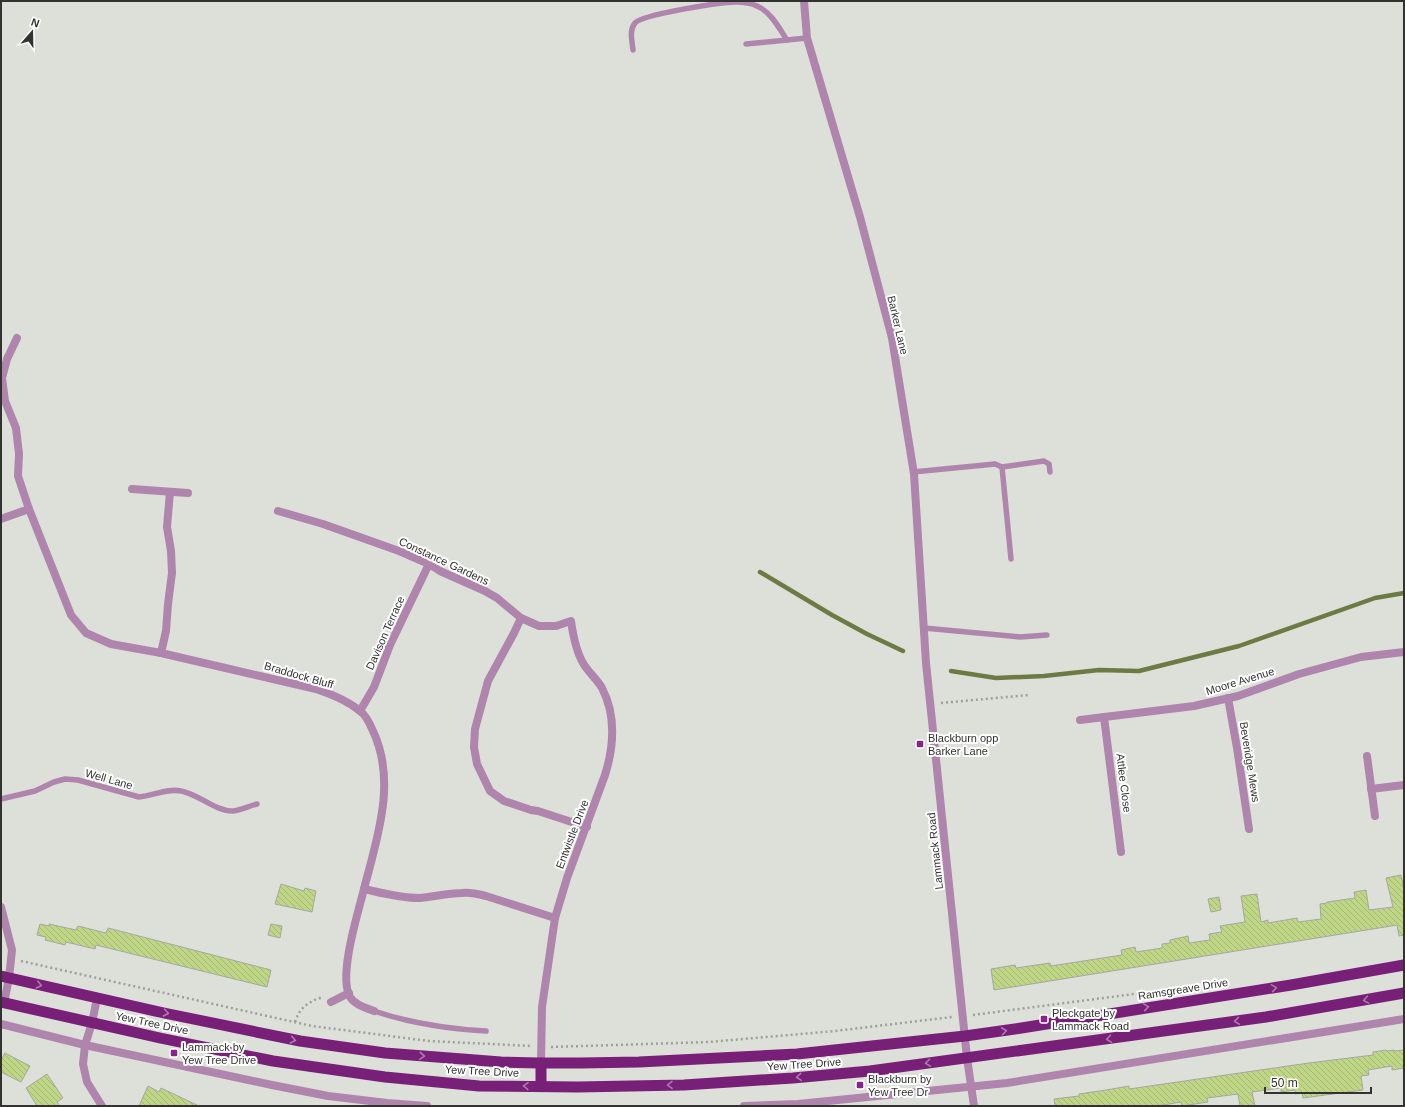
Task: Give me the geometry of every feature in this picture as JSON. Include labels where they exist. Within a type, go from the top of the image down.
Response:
[{"type":"highway","name":"Ramsgreave Drive","points":[[965,1036],[1291,985],[1404,965]]},
{"type":"highway","name":"Yew Tree Drive","points":[[5,977],[300,1041],[385,1053],[474,1060],[541,1063],[640,1062],[797,1054],[965,1036]]},
{"type":"highway","points":[[967,1058],[1266,1017],[1404,993]]},
{"type":"highway","name":"Yew Tree Drive","points":[[3,1003],[273,1061],[385,1077],[479,1086],[684,1085],[793,1078],[870,1071],[967,1058]]},
{"type":"highway","points":[[541,1063],[541,1086]]},
{"type":"street","name":"Barker Lane","points":[[804,1],[807,38],[860,217],[892,338],[913,472],[926,663]]},
{"type":"street","points":[[1,519],[29,509],[18,476],[19,454],[16,428],[5,401],[2,378],[7,359],[17,338]]},
{"type":"street","points":[[132,489],[188,493]]},
{"type":"street","points":[[161,653],[166,631],[172,572],[171,551],[167,527],[170,492]]},
{"type":"street","name":"Braddock Bluff","points":[[29,509],[71,615],[86,633],[111,644],[161,653],[316,689],[333,695],[360,711],[371,726],[381,751],[384,796],[381,822],[347,962],[347,988],[349,993]]},
{"type":"street","name":"Constance Gardens","points":[[278,510],[392,549],[429,564],[440,571],[485,591],[497,598],[521,618],[539,626],[556,626],[572,621]]},
{"type":"street","name":"Davison Terrace","points":[[360,711],[374,687],[390,645],[429,564]]},
{"type":"street","points":[[521,618],[488,680],[475,729],[474,747],[477,764],[490,791],[504,801],[587,827]]},
{"type":"street","name":"Entwistle Drive","points":[[541,1063],[542,1007],[554,918],[610,760],[612,744],[612,729],[607,700],[601,687],[583,662],[577,649],[572,621]]},
{"type":"street","name":"Moore Avenue","points":[[1080,720],[1194,706],[1228,698],[1299,674],[1361,657],[1404,652]]},
{"type":"street","name":"Lammack Road","points":[[926,663],[967,1058]]},
{"type":"street","name":"Beveridge Mews","points":[[1228,698],[1249,829]]},
{"type":"street","name":"Attlee Close","points":[[1104,717],[1121,852]]},
{"type":"street","points":[[1367,756],[1375,816]]},
{"type":"street","points":[[1372,789],[1404,785]]},
{"type":"street","points":[[364,889],[409,898],[461,893],[477,894],[554,918]]},
{"type":"street","points":[[1,907],[12,950],[5,977],[3,1003]]},
{"type":"street","points":[[330,1002],[349,993],[351,998],[358,1004],[374,1011]]},
{"type":"street","points":[[97,998],[92,1023],[85,1045],[83,1064],[87,1082],[102,1106]]},
{"type":"street","points":[[744,1106],[798,1104],[971,1087],[1404,1020]]},
{"type":"street","points":[[1,1024],[85,1045],[264,1084],[328,1096],[427,1106]]},
{"type":"street","points":[[967,1058],[974,1106]]},
{"type":"lane","points":[[633,50],[632,30],[634,24],[638,20],[663,13],[732,2],[750,3],[766,11],[787,40]]},
{"type":"lane","points":[[746,44],[807,38]]},
{"type":"lane","points":[[913,472],[996,464],[1002,467],[1044,461],[1048,464],[1050,472]]},
{"type":"lane","points":[[1002,467],[1011,559]]},
{"type":"lane","points":[[924,628],[1020,637],[1047,635]]},
{"type":"lane","name":"Well Lane","points":[[1,799],[35,791],[54,782],[65,779],[78,780],[139,797],[180,790],[188,792],[225,810],[233,811],[257,804]]},
{"type":"lane","points":[[374,1011],[392,1017],[430,1025],[461,1030],[486,1031]]},
{"type":"path","points":[[931,703],[1029,696]]},
{"type":"path","points":[[11,958],[295,1022],[369,1034],[429,1041],[562,1047],[709,1042],[835,1031],[1187,988]]},
{"type":"path","points":[[295,1022],[299,1011],[310,1001],[319,998],[330,1002]]},
{"type":"building","points":[[1401,875],[1404,889],[1404,935],[1399,936],[1397,925],[994,990],[991,969],[1015,965],[1016,968],[1050,963],[1051,966],[1122,955],[1121,950],[1135,947],[1136,952],[1162,948],[1162,944],[1170,943],[1170,940],[1188,936],[1189,943],[1210,940],[1209,934],[1222,932],[1220,926],[1245,922],[1241,896],[1257,894],[1261,922],[1268,920],[1268,923],[1297,918],[1298,922],[1321,919],[1320,904],[1355,898],[1354,892],[1366,890],[1369,910],[1393,907],[1386,878]]},
{"type":"building","points":[[281,884],[304,891],[305,888],[316,891],[312,912],[275,904]]},
{"type":"building","points":[[1219,897],[1221,910],[1211,912],[1208,899]]},
{"type":"building","points":[[40,924],[49,926],[49,924],[76,930],[78,926],[106,933],[108,928],[271,970],[267,987],[96,945],[95,949],[66,942],[65,945],[45,940],[46,937],[37,935]]},
{"type":"building","points":[[271,924],[282,926],[280,938],[268,935]]},
{"type":"building","points":[[1404,1050],[1404,1068],[1392,1070],[1392,1066],[1368,1070],[1369,1075],[1361,1076],[1363,1090],[1303,1098],[1302,1093],[1295,1094],[1295,1090],[1281,1092],[1281,1088],[1252,1092],[1255,1106],[1240,1106],[1238,1094],[1207,1098],[1208,1102],[1182,1106],[1181,1102],[1157,1106],[1055,1106],[1054,1099],[1079,1096],[1079,1094],[1129,1086],[1129,1089],[1373,1055],[1373,1052]]},
{"type":"building","points":[[5,1053],[30,1066],[21,1082],[1,1072],[1,1060]]},
{"type":"building","points":[[47,1074],[63,1098],[57,1102],[60,1106],[37,1106],[26,1088]]},
{"type":"building","points":[[148,1086],[159,1092],[161,1088],[199,1106],[139,1106]]},
{"type":"waterway","points":[[760,572],[832,615],[903,651]]},
{"type":"waterway","points":[[951,671],[996,678],[1044,676],[1099,670],[1139,671],[1239,646],[1375,598],[1404,593]]},
{"type":"place","name":"Blackburn opp Barker Lane","points":[[920,744]]},
{"type":"place","name":"Pleckgate by Lammack Road","points":[[1044,1019]]},
{"type":"place","name":"Lammack by Yew Tree Drive","points":[[174,1053]]},
{"type":"place","name":"Blackburn by Yew Tree Dr","points":[[860,1085]]}]
